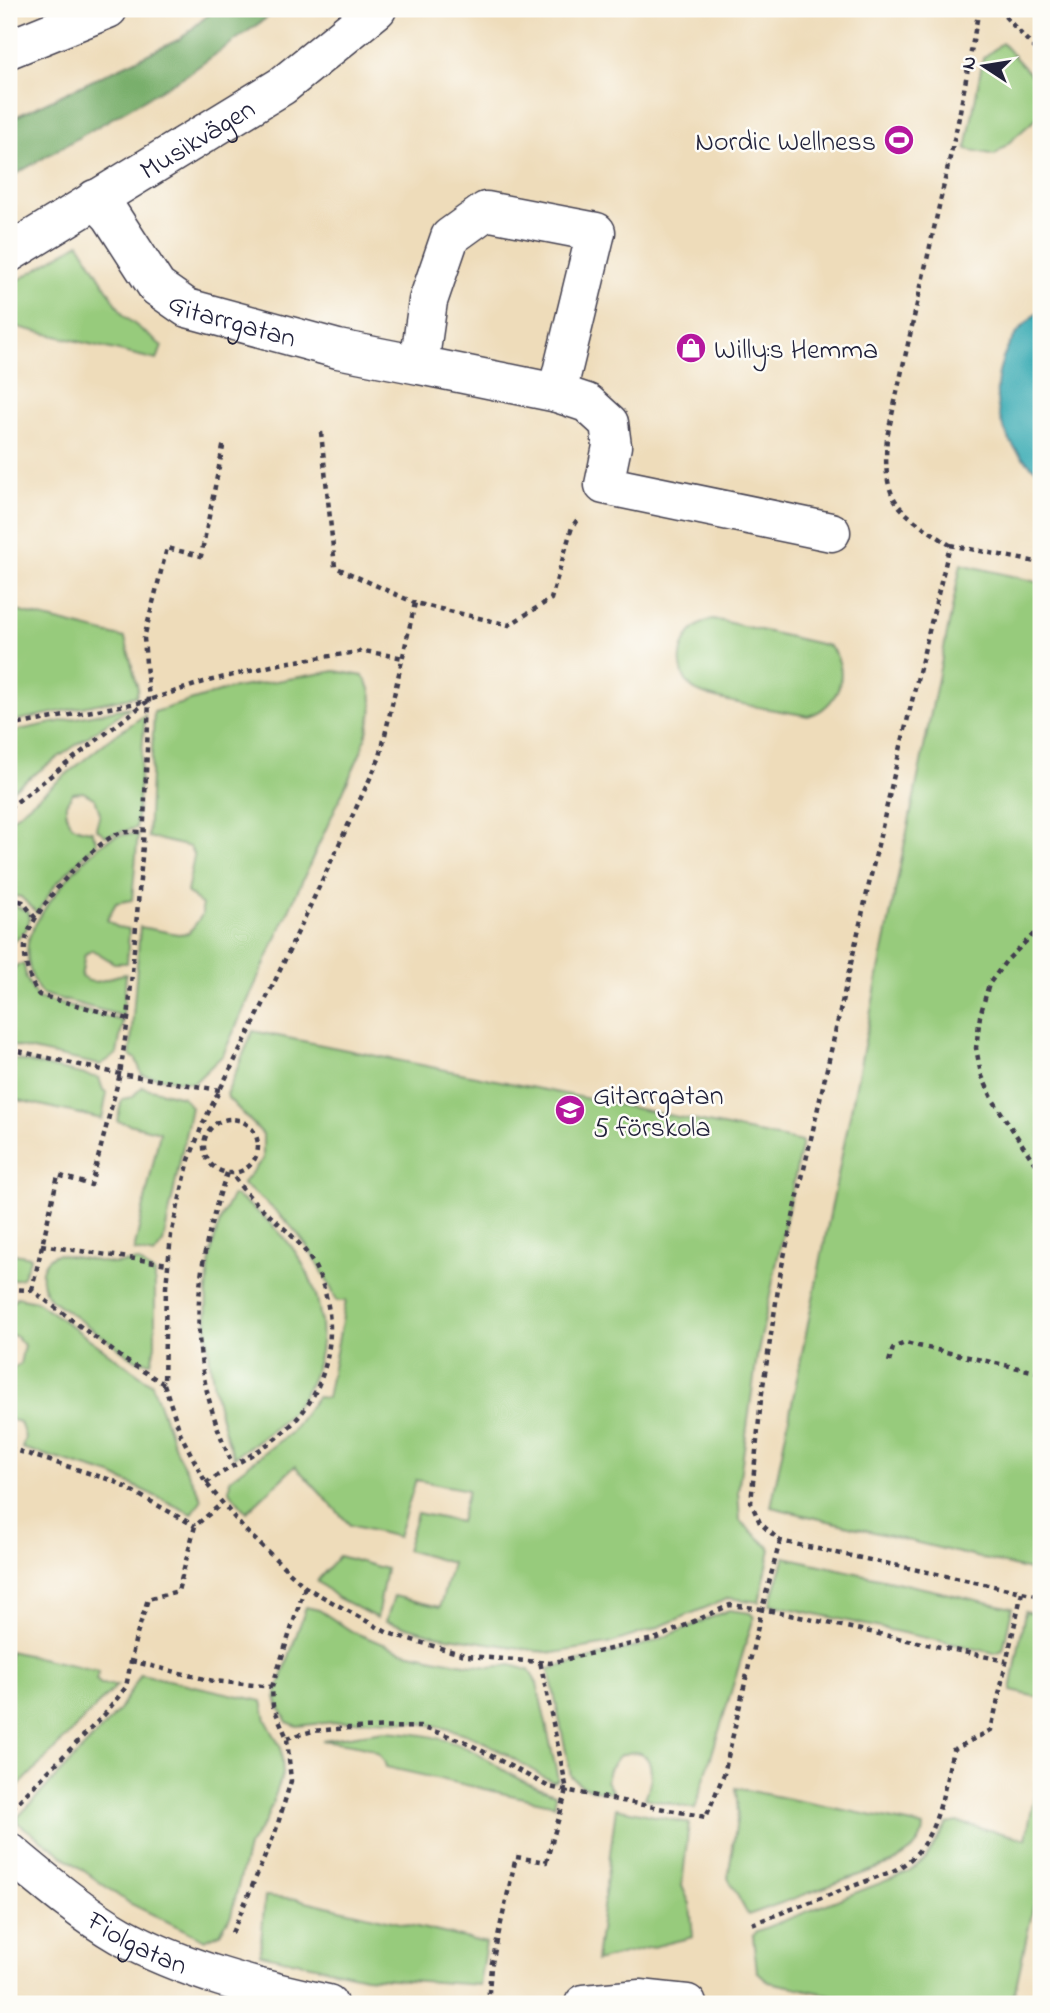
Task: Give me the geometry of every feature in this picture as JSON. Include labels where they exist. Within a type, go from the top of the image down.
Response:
[{"type":"street","points":[[9,49],[108,9]]},
{"type":"street","name":"Musikvägen","points":[[9,253],[282,86],[377,9]]},
{"type":"street","name":"Gitarrgatan","points":[[95,199],[111,216],[158,287],[187,309],[380,357],[557,393],[587,403],[608,422],[612,446],[604,485]]},
{"type":"street","points":[[419,365],[428,302],[450,237],[486,211],[596,232],[557,393]]},
{"type":"street","points":[[604,485],[831,532]]},
{"type":"street","name":"Fiolgatan","points":[[9,1852],[58,1894],[120,1935],[214,1975],[328,2004]]},
{"type":"street","points":[[583,2004],[640,1998],[687,2004]]},
{"type":"path","points":[[979,9],[966,85],[887,437],[884,468],[890,497],[907,516],[950,545],[1041,563]]},
{"type":"path","points":[[998,9],[1041,55]]},
{"type":"path","points":[[321,432],[335,567],[415,603],[509,625],[551,599],[572,527],[604,485]]},
{"type":"path","points":[[32,1290],[58,1175],[91,1185],[120,1074],[128,1019],[143,832],[149,701],[144,638],[167,548],[201,556],[224,442]]},
{"type":"path","points":[[950,545],[893,779],[781,1270],[760,1411],[751,1503],[760,1523],[780,1541],[1041,1596]]},
{"type":"path","points":[[415,603],[380,757],[274,983],[203,1123],[178,1198],[168,1264],[164,1384],[181,1435],[206,1483],[221,1504],[305,1587],[388,1633],[468,1656],[550,1663],[657,1638],[730,1605],[762,1609],[1006,1661]]},
{"type":"path","points":[[9,726],[149,701],[204,682],[284,663],[364,651],[404,659]]},
{"type":"path","points":[[9,808],[149,701]]},
{"type":"path","points":[[128,1019],[39,995],[31,981],[25,943],[36,919],[69,876],[102,843],[122,832],[143,832]]},
{"type":"path","points":[[9,898],[23,902],[36,919]]},
{"type":"path","points":[[1041,927],[1006,961],[989,984],[980,1016],[976,1048],[981,1074],[993,1100],[1041,1173]]},
{"type":"path","points":[[9,1049],[120,1074],[220,1090]]},
{"type":"path","points":[[238,1119],[248,1124],[257,1136],[258,1152],[254,1161],[243,1171],[230,1173],[213,1167],[206,1158],[204,1143],[210,1129],[223,1120],[238,1119]]},
{"type":"path","points":[[203,1123],[210,1129]]},
{"type":"path","points":[[206,1483],[292,1424],[308,1405],[326,1365],[330,1317],[319,1276],[309,1256],[276,1219],[242,1192],[230,1173]]},
{"type":"path","points":[[230,1173],[204,1262],[198,1341],[208,1403],[233,1465]]},
{"type":"path","points":[[41,1245],[168,1264]]},
{"type":"path","points":[[9,1289],[32,1290],[125,1360],[164,1384]]},
{"type":"path","points":[[889,1362],[893,1349],[905,1343],[1041,1373]]},
{"type":"path","points":[[9,1448],[114,1481],[195,1526]]},
{"type":"path","points":[[9,1811],[112,1705],[126,1687],[148,1599],[178,1591],[195,1526],[221,1504]]},
{"type":"path","points":[[287,1738],[313,1731],[349,1728],[421,1727],[464,1741],[549,1787],[706,1817],[724,1774],[780,1541]]},
{"type":"path","points":[[214,1975],[279,1820],[291,1781],[287,1738],[272,1706],[272,1687],[305,1587]]},
{"type":"path","points":[[752,1924],[893,1871],[914,1858],[935,1822],[953,1750],[991,1730],[1022,1592]]},
{"type":"path","points":[[131,1661],[213,1681],[272,1687]]},
{"type":"path","points":[[488,2004],[491,1967],[516,1857],[546,1862],[567,1790],[540,1661]]},
{"type":"green space","points":[[215,9],[279,9],[188,74],[9,178],[9,120],[180,39]]},
{"type":"green space","points":[[1002,43],[1041,86],[1041,114],[995,155],[966,149],[983,58]]},
{"type":"green space","points":[[79,243],[124,316],[162,346],[157,360],[9,325],[9,286]]},
{"type":"green space","points":[[961,564],[1041,583],[1041,1573],[771,1507]]},
{"type":"green space","points":[[9,609],[125,638],[138,689],[136,696],[9,722]]},
{"type":"green space","points":[[713,619],[829,646],[840,666],[841,677],[834,697],[818,712],[808,716],[729,701],[692,688],[682,669],[683,647],[694,629]]},
{"type":"green space","points":[[335,671],[363,676],[368,685],[372,703],[367,733],[361,752],[223,1055],[194,1083],[142,1075],[136,1059],[130,1055],[140,927],[178,934],[189,933],[202,915],[202,905],[187,892],[194,856],[190,847],[148,837],[154,712],[229,689]]},
{"type":"green space","points":[[130,707],[9,792],[9,732]]},
{"type":"green space","points":[[145,715],[136,828],[105,836],[96,828],[100,813],[95,799],[83,792],[73,793],[66,804],[69,821],[75,827],[92,831],[97,842],[56,884],[37,913],[21,897],[9,895],[9,821],[111,738]]},
{"type":"green space","points":[[138,834],[132,900],[116,903],[107,920],[117,927],[129,929],[127,963],[114,963],[93,950],[85,954],[81,977],[98,982],[126,974],[123,1016],[42,994],[32,975],[27,952],[34,926],[53,896],[92,852],[116,836]]},
{"type":"green space","points":[[9,903],[27,911],[30,918],[26,930],[14,941],[9,939]]},
{"type":"green space","points":[[24,964],[26,978],[37,998],[123,1021],[117,1054],[100,1065],[9,1045],[9,974],[17,965]]},
{"type":"green space","points":[[253,1031],[802,1142],[757,1357],[738,1491],[740,1521],[771,1549],[759,1602],[729,1598],[651,1630],[608,1644],[553,1653],[435,1635],[386,1621],[394,1596],[440,1607],[452,1563],[406,1550],[417,1513],[460,1522],[468,1490],[416,1480],[398,1537],[350,1525],[295,1466],[247,1512],[229,1491],[230,1479],[290,1433],[317,1397],[327,1398],[346,1301],[337,1301],[309,1249],[287,1221],[242,1184],[263,1159],[263,1134],[228,1098],[227,1093]]},
{"type":"green space","points":[[9,1058],[99,1078],[103,1090],[107,1093],[102,1119],[9,1098]]},
{"type":"green space","points":[[142,1087],[183,1097],[191,1107],[163,1243],[154,1255],[134,1251],[160,1132],[117,1121],[122,1099],[132,1097]]},
{"type":"green space","points":[[233,1195],[271,1224],[288,1242],[302,1263],[313,1285],[321,1332],[319,1356],[312,1379],[299,1402],[277,1425],[234,1457],[216,1396],[207,1324],[211,1254],[220,1223]]},
{"type":"green space","points":[[9,1253],[31,1257],[22,1278],[9,1281]]},
{"type":"green space","points":[[57,1254],[114,1264],[138,1261],[155,1274],[155,1346],[151,1362],[137,1361],[49,1298],[43,1286],[43,1267]]},
{"type":"green space","points":[[17,1297],[36,1301],[152,1384],[177,1453],[202,1499],[192,1514],[112,1475],[22,1448],[25,1437],[20,1422],[9,1419],[10,1370],[20,1364],[24,1345],[16,1336],[9,1335],[9,1307]]},
{"type":"green space","points":[[339,1556],[386,1569],[377,1618],[336,1597],[317,1581]]},
{"type":"green space","points":[[785,1557],[1012,1608],[1003,1650],[995,1653],[770,1604]]},
{"type":"green space","points":[[306,1607],[319,1610],[353,1632],[401,1651],[458,1663],[489,1667],[511,1665],[529,1670],[537,1683],[558,1779],[553,1782],[488,1744],[442,1727],[370,1720],[297,1726],[287,1722],[275,1698]]},
{"type":"green space","points":[[729,1610],[750,1613],[754,1617],[695,1809],[645,1798],[651,1771],[646,1757],[639,1753],[619,1756],[609,1769],[606,1781],[613,1792],[590,1788],[575,1780],[571,1776],[549,1669],[650,1643]]},
{"type":"green space","points":[[1025,1611],[1041,1615],[1041,1698],[1011,1691]]},
{"type":"green space","points":[[9,1651],[99,1671],[96,1680],[101,1684],[117,1685],[9,1796]]},
{"type":"green space","points":[[141,1674],[262,1701],[266,1720],[281,1748],[283,1774],[266,1820],[248,1847],[231,1915],[220,1933],[205,1940],[127,1902],[18,1823],[18,1817],[118,1712]]},
{"type":"green space","points":[[384,1731],[432,1737],[467,1748],[524,1781],[555,1794],[555,1805],[386,1767],[383,1759],[369,1749],[322,1740]]},
{"type":"green space","points":[[1041,1760],[1041,1871],[1015,1991],[1006,2004],[874,2004],[769,1982],[757,1971],[753,1936],[757,1931],[909,1872],[926,1858],[947,1824],[957,1822],[1026,1839]]},
{"type":"green space","points":[[736,1788],[913,1824],[923,1827],[922,1834],[913,1849],[892,1863],[748,1915],[728,1878],[738,1813]]},
{"type":"green space","points":[[616,1808],[689,1823],[682,1886],[690,1904],[693,1937],[596,1961]]},
{"type":"green space","points":[[265,1896],[297,1899],[486,1943],[479,1985],[365,1977],[260,1954]]},
{"type":"water","points":[[1041,310],[1041,473],[1021,456],[1008,436],[999,415],[997,392],[1000,369],[1008,347],[1022,327]]},
{"type":"place","name":"Nordic Wellness","points":[[899,140]]},
{"type":"place","name":"Willy:s Hemma","points":[[691,348]]},
{"type":"place","name":"Gitarrgatan 5 förskola","points":[[570,1110]]}]
